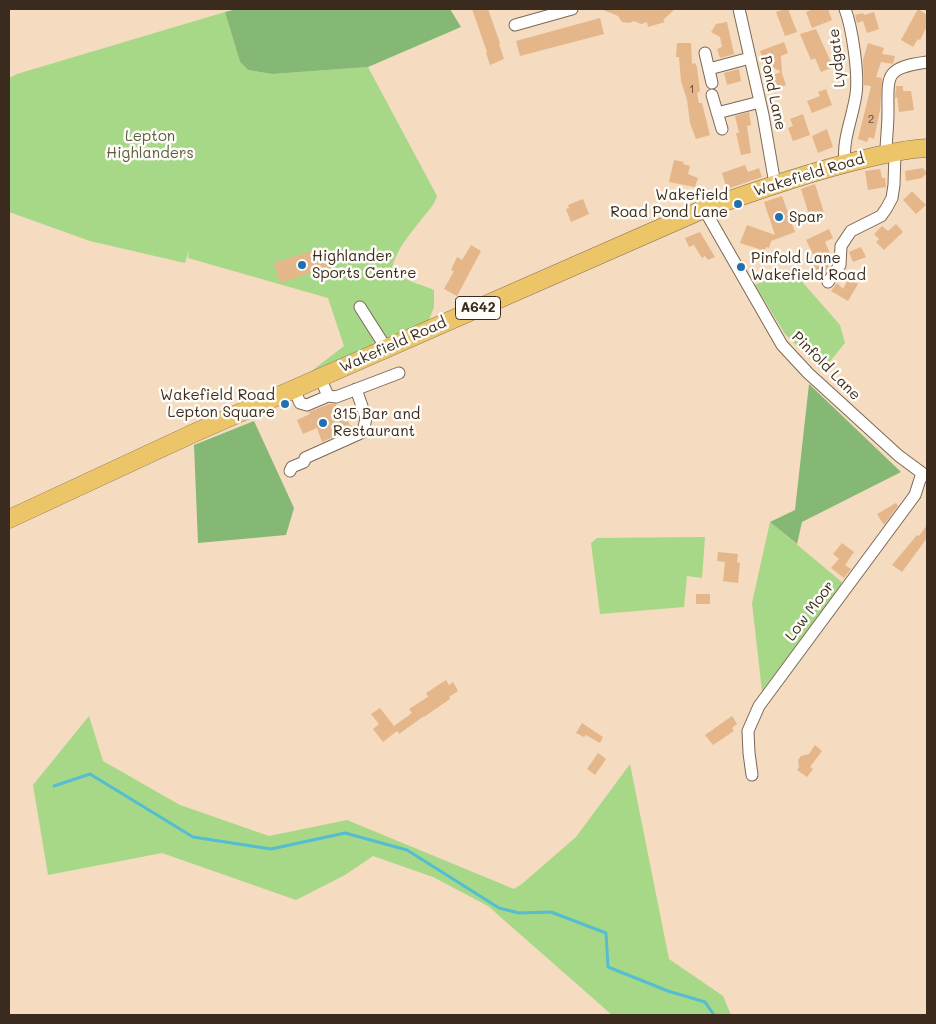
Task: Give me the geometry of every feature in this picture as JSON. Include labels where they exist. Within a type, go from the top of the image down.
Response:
[{"type":"highway","name":"Wakefield Road","points":[[9,519],[194,433],[704,209],[845,162],[890,152],[927,148]]},
{"type":"street","points":[[515,25],[542,13],[572,9]]},
{"type":"street","name":"Pond Lane","points":[[739,9],[760,102],[775,184]]},
{"type":"street","name":"Lydgate","points":[[845,162],[843,150],[856,92],[855,60],[847,9]]},
{"type":"street","points":[[705,53],[712,82]]},
{"type":"street","points":[[709,69],[750,58]]},
{"type":"street","points":[[828,282],[840,265],[841,246],[852,232],[881,216],[892,198],[894,185],[887,97],[888,82],[891,75],[895,70],[904,66],[927,62]]},
{"type":"street","points":[[712,95],[722,129]]},
{"type":"street","points":[[717,113],[760,102]]},
{"type":"street","name":"Pinfold Lane","points":[[704,209],[782,345],[808,373],[899,456],[924,475]]},
{"type":"street","points":[[360,307],[386,348]]},
{"type":"street","points":[[294,389],[300,403],[307,405],[328,396],[336,397],[399,373]]},
{"type":"street","points":[[320,378],[328,396]]},
{"type":"street","points":[[290,471],[292,467],[304,462],[305,458],[363,432],[366,418],[356,389]]},
{"type":"street","name":"Low Moor","points":[[752,775],[748,731],[759,706],[915,495],[924,475]]},
{"type":"green space","points":[[237,9],[450,9],[461,27],[368,67],[272,74],[248,70],[240,62],[225,12]]},
{"type":"green space","name":"Lepton Highlanders","points":[[225,12],[240,62],[248,70],[272,74],[368,67],[437,196],[432,206],[400,249],[392,268],[407,279],[434,290],[434,307],[429,320],[309,373],[344,346],[328,298],[188,258],[189,250],[185,263],[90,241],[9,212],[9,78]]},
{"type":"green space","points":[[791,269],[840,325],[845,343],[822,371],[785,334],[755,285]]},
{"type":"green space","points":[[809,384],[901,472],[802,522],[797,544],[770,522],[795,510]]},
{"type":"green space","points":[[254,421],[294,508],[286,535],[198,543],[194,445]]},
{"type":"green space","points":[[770,522],[843,583],[762,691],[752,603]]},
{"type":"green space","points":[[705,537],[702,578],[687,576],[684,607],[600,614],[591,543],[597,538]]},
{"type":"green space","points":[[89,716],[103,761],[180,805],[269,836],[347,820],[514,889],[576,837],[630,764],[669,959],[723,996],[731,1015],[612,1015],[488,906],[433,877],[373,856],[345,875],[296,900],[162,853],[48,875],[33,785]]},
{"type":"building","points":[[472,9],[488,9],[504,59],[490,65]]},
{"type":"building","points":[[601,9],[675,9],[663,20],[665,22],[648,27],[647,22],[641,24],[634,21],[629,23],[622,22],[618,16]]},
{"type":"building","points":[[788,9],[797,32],[785,36],[776,12]]},
{"type":"building","points":[[814,9],[828,9],[832,20],[812,28],[806,12]]},
{"type":"building","points":[[918,9],[927,15],[927,26],[920,40],[918,39],[913,47],[901,40]]},
{"type":"building","points":[[874,12],[879,29],[867,33],[863,21],[857,23],[855,15]]},
{"type":"building","points":[[600,18],[604,34],[520,56],[516,41]]},
{"type":"building","points":[[727,22],[735,54],[720,58],[717,49],[722,47],[720,37],[711,32],[716,24]]},
{"type":"building","points":[[816,29],[833,67],[821,72],[815,58],[811,60],[800,34]]},
{"type":"building","points":[[784,42],[788,53],[781,56],[782,73],[786,85],[775,89],[770,76],[781,72],[765,63],[760,51]]},
{"type":"building","points":[[677,43],[691,43],[692,64],[695,63],[697,67],[700,91],[697,93],[699,103],[702,103],[710,135],[696,139],[690,123],[687,100],[681,81],[679,57],[676,57]]},
{"type":"building","points":[[868,43],[884,48],[882,54],[895,56],[893,64],[881,62],[876,77],[882,78],[880,110],[874,139],[869,137],[867,142],[858,139],[871,86],[864,85],[863,60]]},
{"type":"building","points":[[739,69],[741,81],[727,85],[724,73]]},
{"type":"building","points":[[896,86],[903,86],[903,91],[911,91],[914,110],[899,112],[897,97],[895,98]]},
{"type":"building","points":[[826,89],[832,105],[812,113],[807,101],[820,96],[818,92]]},
{"type":"building","points":[[749,112],[751,125],[747,126],[751,153],[741,155],[736,133],[739,133],[735,116]]},
{"type":"building","points":[[803,114],[810,135],[793,141],[788,128],[793,126],[790,119]]},
{"type":"building","points":[[827,129],[833,147],[818,153],[812,136]]},
{"type":"building","points":[[674,160],[684,162],[683,164],[690,166],[688,174],[698,178],[695,187],[669,182]]},
{"type":"building","points":[[745,165],[748,172],[759,168],[762,177],[727,189],[722,173]]},
{"type":"building","points":[[923,168],[927,173],[922,178],[906,181],[905,171]]},
{"type":"building","points":[[880,169],[882,178],[885,178],[886,187],[868,190],[865,171]]},
{"type":"building","points":[[815,184],[825,216],[811,221],[801,189]]},
{"type":"building","points":[[912,191],[926,205],[916,214],[903,200]]},
{"type":"building","points":[[782,196],[795,232],[771,241],[769,248],[766,247],[765,250],[740,243],[747,225],[775,235],[764,202]]},
{"type":"building","points":[[583,199],[589,214],[571,222],[566,209],[569,208],[568,205]]},
{"type":"building","points":[[896,224],[903,232],[884,250],[876,242],[879,239],[874,234],[882,226],[888,231]]},
{"type":"building","points":[[829,229],[833,238],[825,242],[833,260],[824,274],[819,277],[811,259],[815,258],[806,240]]},
{"type":"building","points":[[700,232],[715,257],[708,260],[705,256],[702,258],[694,245],[689,247],[685,238]]},
{"type":"building","points":[[471,245],[481,251],[457,296],[444,289],[454,271],[451,270],[457,257],[462,260]]},
{"type":"building","name":"Highlander Sports Centre","points":[[323,247],[330,266],[280,283],[274,263]]},
{"type":"building","points":[[861,247],[866,257],[853,262],[849,252]]},
{"type":"building","points":[[849,278],[858,284],[848,301],[831,291],[837,283],[843,289]]},
{"type":"building","name":"315 Bar and Restaurant","points":[[329,404],[336,404],[342,421],[347,419],[352,426],[351,429],[322,442],[317,428],[303,434],[297,420],[310,414],[309,412]]},
{"type":"building","points":[[896,503],[898,506],[884,525],[877,514]]},
{"type":"building","points":[[927,525],[927,538],[902,572],[892,565]]},
{"type":"building","points":[[842,543],[854,552],[845,565],[851,569],[844,578],[831,568],[839,559],[833,554]]},
{"type":"building","points":[[718,552],[738,554],[737,562],[740,563],[738,583],[723,581],[725,562],[717,561]]},
{"type":"building","points":[[696,594],[710,594],[710,604],[696,604]]},
{"type":"building","points":[[446,680],[449,685],[453,682],[458,691],[449,697],[450,699],[399,734],[397,731],[383,742],[373,729],[379,724],[371,714],[380,708],[394,726],[412,713],[409,709],[428,697],[426,693]]},
{"type":"building","points":[[732,716],[737,724],[732,728],[734,731],[713,745],[705,735]]},
{"type":"building","points":[[582,723],[603,737],[600,743],[586,735],[584,737],[576,733]]},
{"type":"building","points":[[815,745],[822,751],[810,767],[813,769],[807,777],[797,770],[799,767],[798,760],[801,756],[809,754]]},
{"type":"building","points":[[598,753],[606,759],[595,775],[587,769]]},
{"type":"waterway","points":[[54,786],[90,774],[193,837],[271,849],[345,833],[407,850],[499,908],[519,913],[551,912],[606,933],[608,967],[668,991],[705,1002],[714,1015]]},
{"type":"place","name":"Wakefield Road Pond Lane","points":[[738,204]]},
{"type":"place","name":"Spar","points":[[779,217]]},
{"type":"place","name":"Highlander Sports Centre","points":[[302,265]]},
{"type":"place","name":"Pinfold Lane Wakefield Road","points":[[741,267]]},
{"type":"place","name":"Wakefield Road Lepton Square","points":[[285,404]]},
{"type":"place","name":"315 Bar and Restaurant","points":[[323,423]]}]
